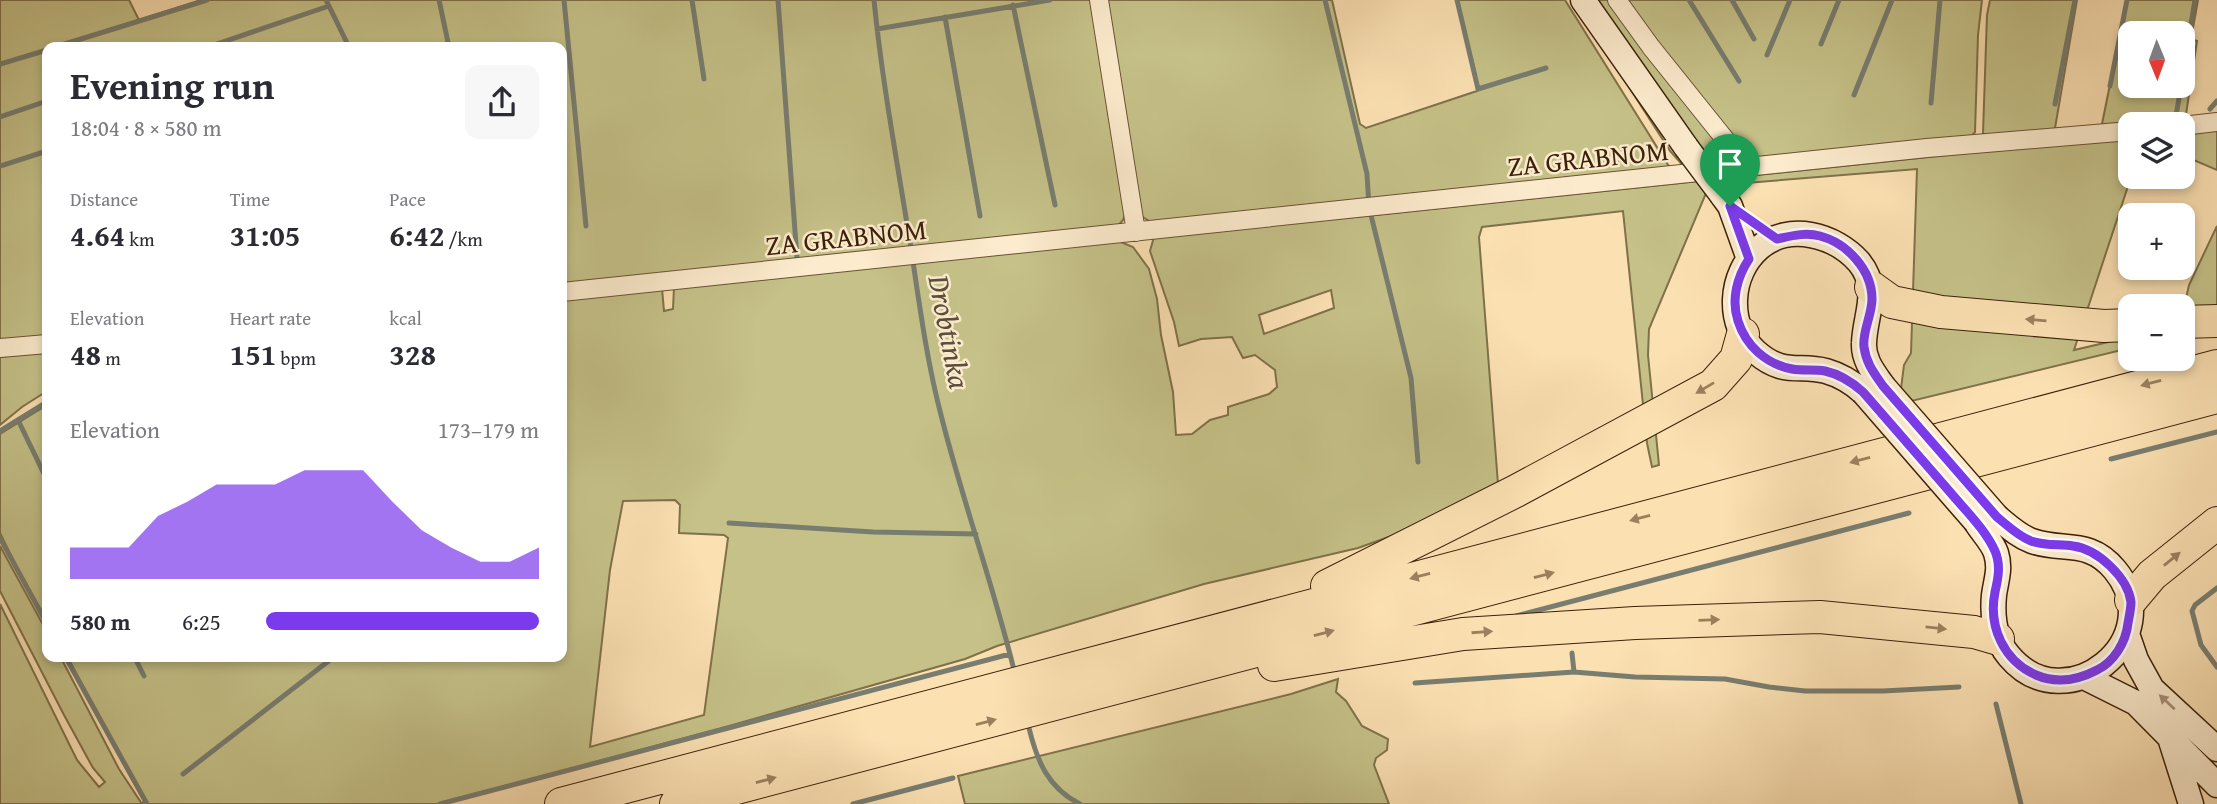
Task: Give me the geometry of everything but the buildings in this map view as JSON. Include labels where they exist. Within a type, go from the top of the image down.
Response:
[{"type":"highway","points":[[1867,278],[1892,302],[1941,313],[2118,325]]},
{"type":"highway","points":[[2195,322],[2217,321]]},
{"type":"highway","points":[[1245,622],[1372,565],[1713,385],[1736,359],[1742,334]]},
{"type":"highway","points":[[561,804],[2217,366]]},
{"type":"highway","points":[[676,804],[2217,397]]},
{"type":"highway","points":[[2131,600],[2152,575],[2217,523]]},
{"type":"highway","points":[[1076,698],[1476,633],[1635,623],[1820,617],[1974,632],[1998,639]]},
{"type":"main road","points":[[1583,0],[1726,201],[1749,259]]},
{"type":"main road","points":[[1726,201],[1777,239]]},
{"type":"main road","points":[[1873,389],[1825,371],[1793,369],[1773,363],[1755,351],[1742,334],[1735,313],[1735,289],[1743,268],[1760,247],[1798,234],[1820,236],[1841,245],[1867,278],[1872,300],[1863,344],[1873,389],[1986,519],[2033,542],[2076,546],[2098,555],[2115,570],[2131,600],[2127,634],[2117,653],[2102,668],[2084,677],[2063,681],[2043,678],[2024,670],[2009,656],[1998,639],[1994,595],[1999,575],[1996,552],[1986,519]]},
{"type":"main road","points":[[2127,634],[2136,660],[2152,689],[2217,749]]},
{"type":"main road","points":[[2084,677],[2136,703],[2217,785]]},
{"type":"main road","points":[[2170,737],[2190,804]]},
{"type":"street","points":[[1099,0],[1136,232]]},
{"type":"street","points":[[1617,0],[1748,168]]},
{"type":"street","points":[[2195,125],[2217,122]]},
{"type":"street","name":"ZA GRABNOM","points":[[567,292],[1927,148],[2118,132]]},
{"type":"street","points":[[0,348],[42,344]]},
{"type":"shaded area","points":[[0,0],[129,0],[139,20],[201,0],[1096,0],[1127,208],[1123,220],[1114,230],[567,285],[567,42],[42,42],[42,340],[0,344]]},
{"type":"shaded area","points":[[1107,0],[1332,0],[1360,124],[1366,128],[1477,91],[1475,71],[1457,0],[1565,0],[1670,168],[1151,222],[1141,216]]},
{"type":"shaded area","points":[[1573,0],[1982,0],[1978,35],[1975,132],[1967,141],[1685,168],[1670,151]]},
{"type":"shaded area","points":[[1990,0],[2077,0],[2054,134],[1989,139],[1983,133],[1987,15]]},
{"type":"shaded area","points":[[2127,0],[2198,0],[2194,21],[2123,21]]},
{"type":"shaded area","points":[[2118,45],[2118,98],[2188,98],[2186,112],[2118,112],[2118,127],[2101,129]]},
{"type":"shaded area","points":[[2217,129],[2217,170],[2195,161],[2195,130]]},
{"type":"shaded area","points":[[2118,137],[2118,189],[2127,189],[2122,203],[2118,203],[2118,216],[2074,350],[2118,340],[2118,351],[1899,404],[1904,365],[1911,353],[1917,169],[1709,186],[1649,329],[1648,355],[1659,465],[1652,467],[1647,443],[1623,211],[1482,227],[1479,237],[1499,497],[1358,548],[1204,584],[997,646],[965,659],[439,804],[142,804],[144,801],[70,662],[567,662],[567,297],[662,288],[664,311],[673,309],[674,287],[1116,240],[1133,247],[1149,269],[1157,299],[1161,335],[1173,392],[1176,435],[1192,434],[1210,420],[1228,415],[1228,407],[1269,394],[1277,387],[1275,370],[1255,355],[1243,358],[1232,337],[1201,339],[1179,346],[1174,322],[1150,251],[1154,237]],"holes":[[[1331,290],[1334,308],[1264,334],[1259,315]],[[675,500],[680,505],[679,533],[724,535],[728,538],[704,715],[590,747],[610,570],[623,501]]]},
{"type":"shaded area","points":[[2217,226],[2217,324],[2195,319],[2195,294],[2187,294],[2191,280],[2195,280],[2195,272]]},
{"type":"shaded area","points":[[42,353],[42,394],[0,425],[0,357]]},
{"type":"shaded area","points":[[42,408],[42,612],[0,533],[0,434]]},
{"type":"shaded area","points":[[0,546],[42,623],[42,662],[63,662],[119,769],[142,804],[0,804],[0,604],[77,760],[99,787],[105,782],[93,768],[0,591]]},
{"type":"shaded area","points":[[1338,679],[1336,692],[1346,701],[1362,726],[1388,739],[1387,750],[1376,758],[1374,765],[1389,804],[965,804],[958,776],[1291,694]]},
{"type":"waterway","points":[[71,42],[207,0]]},
{"type":"waterway","points":[[326,0],[347,42]]},
{"type":"waterway","points":[[439,0],[448,42]]},
{"type":"waterway","points":[[564,0],[586,226]]},
{"type":"waterway","points":[[692,0],[704,79]]},
{"type":"waterway","points":[[778,0],[797,258]]},
{"type":"waterway","name":"Drobtinka","points":[[874,0],[885,91],[931,372],[949,446],[1013,666]]},
{"type":"waterway","points":[[877,29],[1050,0]]},
{"type":"waterway","points":[[1325,0],[1367,174],[1369,207],[1411,378],[1418,462]]},
{"type":"waterway","points":[[1457,0],[1478,89],[1546,68]]},
{"type":"waterway","points":[[1689,0],[1739,81]]},
{"type":"waterway","points":[[1732,0],[1754,39]]},
{"type":"waterway","points":[[1767,55],[1790,0]]},
{"type":"waterway","points":[[1821,44],[1839,0]]},
{"type":"waterway","points":[[1854,95],[1892,0]]},
{"type":"waterway","points":[[1931,103],[1940,0]]},
{"type":"waterway","points":[[2055,104],[2075,0]]},
{"type":"waterway","points":[[2110,86],[2127,0]]},
{"type":"waterway","points":[[2192,21],[2195,0]]},
{"type":"waterway","points":[[1013,5],[1055,205]]},
{"type":"waterway","points":[[223,42],[329,6]]},
{"type":"waterway","points":[[945,17],[980,216]]},
{"type":"waterway","points":[[0,64],[42,51]]},
{"type":"waterway","points":[[2177,112],[2179,98]]},
{"type":"waterway","points":[[2210,109],[2217,101]]},
{"type":"waterway","points":[[0,117],[42,103]]},
{"type":"waterway","points":[[0,166],[42,153]]},
{"type":"waterway","points":[[0,431],[42,405]]},
{"type":"waterway","points":[[18,420],[42,470]]},
{"type":"waterway","points":[[2111,459],[2217,432]]},
{"type":"waterway","points":[[1516,616],[1909,513]]},
{"type":"waterway","points":[[729,523],[873,532],[976,534]]},
{"type":"waterway","points":[[0,538],[42,615]]},
{"type":"waterway","points":[[2217,588],[2195,605],[2192,611],[2201,645],[2217,667]]},
{"type":"waterway","points":[[1572,653],[1574,672],[1635,677],[1725,679],[1805,691],[1959,687]]},
{"type":"waterway","points":[[440,804],[1010,654]]},
{"type":"waterway","points":[[68,662],[147,804]]},
{"type":"waterway","points":[[137,662],[144,676]]},
{"type":"waterway","points":[[183,774],[327,662]]},
{"type":"waterway","points":[[1415,683],[1574,672]]},
{"type":"waterway","points":[[1996,704],[2021,804]]},
{"type":"waterway","name":"Drobtinka","points":[[1029,728],[1040,762],[1052,782],[1080,804]]},
{"type":"waterway","points":[[853,804],[953,778]]},
{"type":"route","points":[[1730,206],[1777,239],[1798,234],[1820,236],[1841,245],[1857,260],[1871,287],[1872,300],[1863,344],[1868,364],[1883,386],[1997,517],[2017,534],[2033,542],[2076,546],[2098,555],[2115,570],[2131,600],[2130,612],[2127,634],[2117,653],[2102,668],[2084,677],[2063,681],[2043,678],[2024,670],[2009,656],[1998,639],[1994,615],[1994,595],[1999,575],[1996,552],[1976,522],[1852,382],[1825,371],[1793,369],[1773,363],[1755,351],[1742,334],[1735,313],[1735,289],[1749,259],[1730,206]]}]
